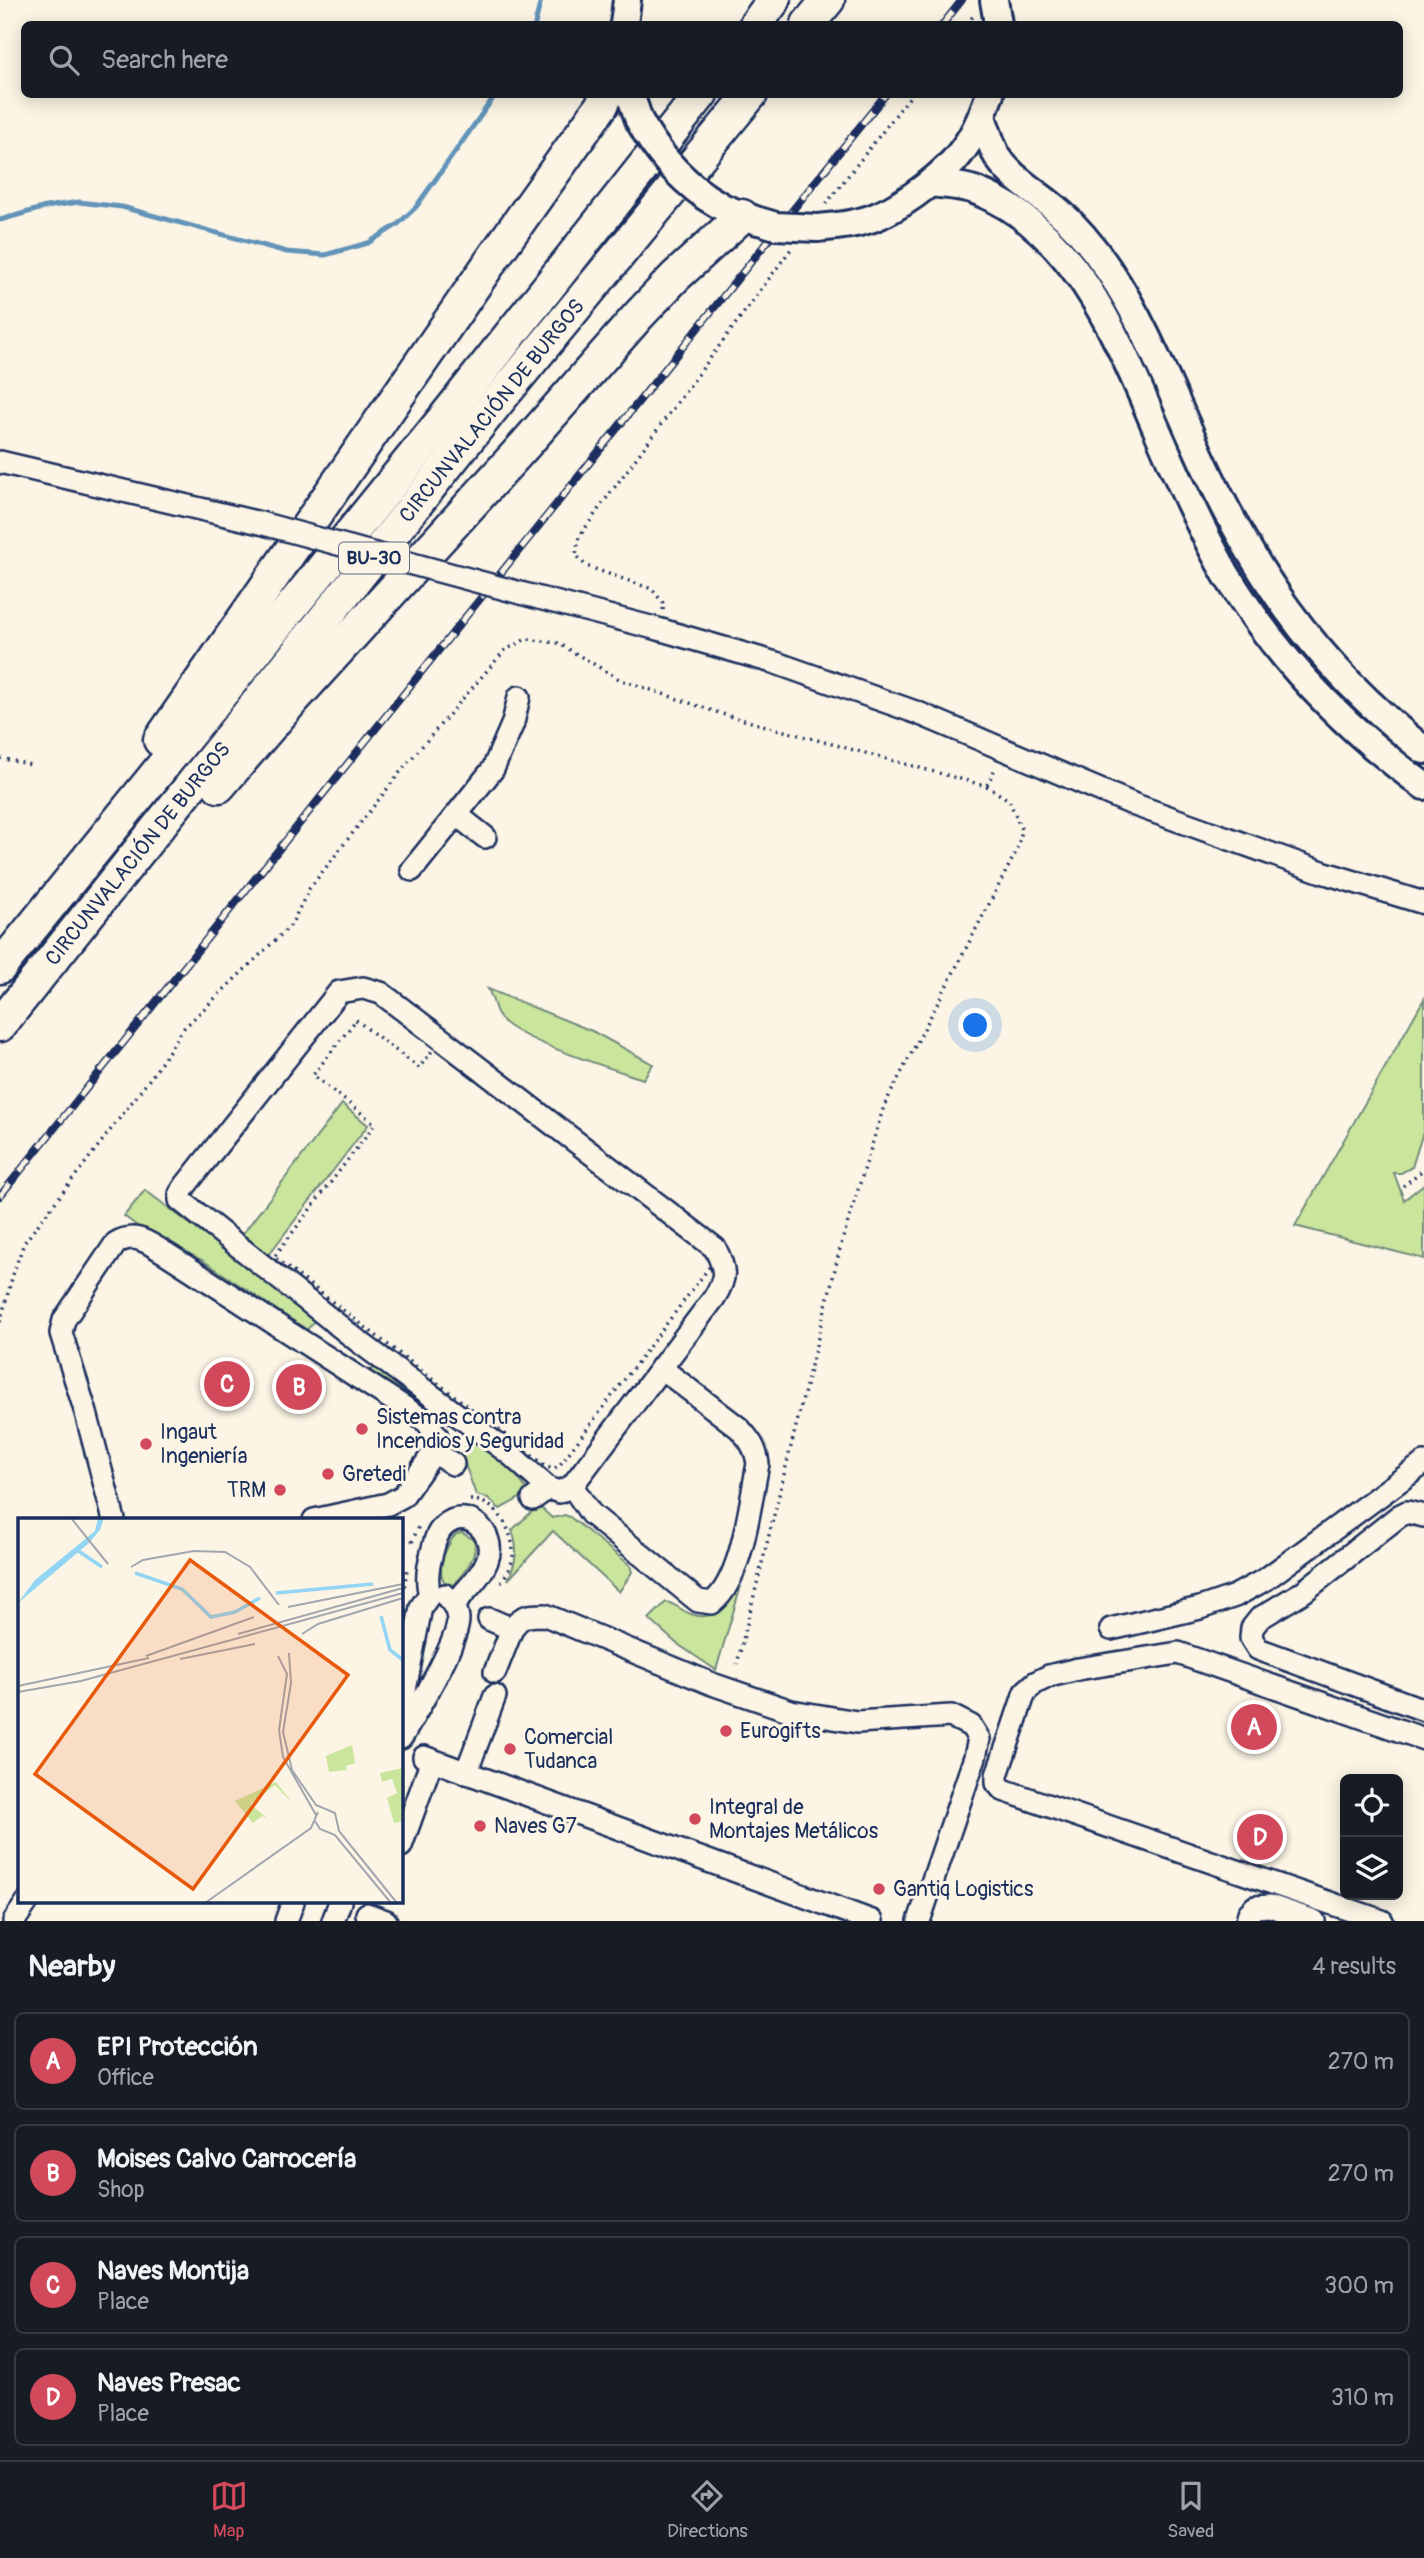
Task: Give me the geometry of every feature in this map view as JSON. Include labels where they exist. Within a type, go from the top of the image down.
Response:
[{"type":"highway","points":[[757,21],[774,0]]},
{"type":"highway","points":[[810,21],[828,0]]},
{"type":"highway","points":[[10,956],[605,98]]},
{"type":"highway","name":"CIRCUNVALACIÓN DE BURGOS","points":[[10,956],[699,98]]},
{"type":"highway","name":"CIRCUNVALACIÓN DE BURGOS","points":[[0,1025],[495,405],[748,98]]},
{"type":"highway","points":[[34,983],[123,899],[292,701],[639,315],[675,277],[751,219]]},
{"type":"main road","points":[[624,21],[627,0]]},
{"type":"main road","points":[[631,98],[649,138],[674,171],[706,197],[751,219],[776,226],[821,217],[846,225],[880,215],[930,183],[964,150],[986,106]]},
{"type":"main road","points":[[986,106],[995,153],[1010,172],[1058,210],[1083,236],[1122,290],[1165,374],[1229,518],[1279,600],[1352,688],[1424,750]]},
{"type":"main road","points":[[930,183],[974,190],[1008,206],[1062,254],[1091,293],[1108,323],[1204,531],[1226,573],[1253,615],[1289,660],[1347,722],[1389,760],[1424,786]]},
{"type":"street","points":[[0,462],[260,523],[776,663],[918,713],[1135,805],[1322,872],[1424,904]]},
{"type":"street","points":[[412,870],[493,769],[513,723],[519,697]]},
{"type":"street","points":[[457,815],[485,837]]},
{"type":"street","points":[[363,988],[381,993],[715,1248],[724,1270],[723,1283],[661,1368],[572,1486],[559,1492],[540,1494],[510,1454],[358,1341],[180,1200],[180,1194],[339,992],[363,988]]},
{"type":"street","points":[[113,1518],[86,1413],[61,1333],[64,1320],[116,1243],[126,1237],[140,1239],[167,1254],[427,1422],[437,1436],[435,1452],[402,1496],[378,1507],[324,1518]]},
{"type":"street","points":[[572,1486],[591,1514],[698,1601],[712,1603],[723,1592],[736,1565],[758,1464],[756,1451],[738,1428],[661,1368]]},
{"type":"street","points":[[435,1452],[453,1464]]},
{"type":"street","points":[[1111,1629],[1235,1597],[1266,1579],[1424,1463]]},
{"type":"street","points":[[1424,1516],[1407,1512],[1399,1516],[1303,1592],[1260,1618],[1252,1628],[1251,1638],[1258,1649],[1424,1710]]},
{"type":"street","points":[[430,1594],[427,1588],[436,1537],[444,1526],[453,1521],[466,1519],[476,1522],[486,1533],[490,1549],[488,1560],[454,1604]]},
{"type":"street","points":[[402,1707],[421,1607],[430,1594],[444,1594],[454,1604],[458,1618],[452,1640],[429,1690],[402,1737]]},
{"type":"street","points":[[495,1672],[517,1620],[529,1615],[545,1615],[712,1684],[791,1711],[857,1722],[951,1716],[971,1726],[979,1739],[975,1757],[919,1921]]},
{"type":"street","points":[[489,1619],[512,1629]]},
{"type":"street","points":[[1382,1921],[1003,1790],[997,1783],[997,1775],[1025,1692],[1035,1683],[1049,1676],[1078,1669],[1178,1653],[1424,1740]]},
{"type":"street","points":[[466,1773],[495,1696]]},
{"type":"street","points":[[402,1843],[428,1759],[872,1921]]},
{"type":"street","points":[[14,1921],[26,1904]]},
{"type":"street","points":[[286,1921],[292,1904]]},
{"type":"street","points":[[333,1921],[339,1904]]},
{"type":"street","points":[[1247,1921],[1249,1913],[1255,1907],[1270,1906],[1314,1921]]},
{"type":"path","points":[[821,217],[909,98]]},
{"type":"path","points":[[658,629],[664,604],[652,589],[586,566],[576,555],[579,537],[794,246]]},
{"type":"path","points":[[0,1322],[24,1243],[155,1072],[184,1028],[290,925],[309,889],[405,766],[504,651],[526,639],[558,643],[619,679],[722,714],[986,786],[1009,800],[1022,831],[1015,854],[884,1106],[842,1241],[737,1664]]},
{"type":"path","points":[[0,758],[31,765]]},
{"type":"path","points":[[356,1020],[419,1068],[435,1047],[709,1256],[711,1265],[559,1466],[553,1469],[547,1467],[274,1257],[376,1124],[313,1075],[356,1020]]},
{"type":"path","points":[[1403,1186],[1424,1169]]},
{"type":"path","points":[[466,1500],[475,1499],[492,1507],[510,1536],[512,1564],[506,1576],[492,1591]]},
{"type":"path","points":[[411,1548],[417,1527],[424,1518]]},
{"type":"path","points":[[402,1600],[409,1560]]},
{"type":"green space","points":[[488,989],[592,1031],[653,1064],[643,1079],[545,1045],[510,1027],[501,1019]]},
{"type":"green space","points":[[1424,999],[1424,1129],[1412,1167],[1401,1173],[1394,1173],[1404,1200],[1424,1184],[1424,1259],[1295,1226]]},
{"type":"green space","points":[[342,1104],[368,1125],[266,1258],[241,1236]]},
{"type":"green space","points":[[145,1190],[308,1313],[314,1321],[307,1330],[202,1260],[145,1232],[124,1216]]},
{"type":"green space","points":[[369,1370],[381,1370],[497,1453],[529,1493],[500,1509],[488,1498],[476,1495],[461,1453],[473,1436]]},
{"type":"green space","points":[[537,1507],[552,1518],[565,1515],[570,1517],[630,1565],[632,1572],[619,1592],[553,1531],[508,1580],[516,1555],[512,1530]]},
{"type":"green space","points":[[462,1533],[474,1540],[474,1553],[469,1565],[452,1587],[442,1577],[442,1562],[452,1539],[456,1534]]},
{"type":"green space","points":[[741,1586],[716,1670],[676,1643],[649,1619],[666,1602],[700,1616],[714,1614],[727,1605]]},
{"type":"waterway","points":[[536,21],[541,0]]},
{"type":"waterway","points":[[0,220],[46,207],[79,202],[122,207],[287,252],[325,255],[368,243],[397,225],[416,207],[493,98]]},
{"type":"railway","points":[[945,21],[962,0]]},
{"type":"railway","points":[[0,1196],[883,98]]},
{"type":"place","name":"Naves Montija","points":[[227,1384]]},
{"type":"place","name":"Moises Calvo Carrocería","points":[[299,1387]]},
{"type":"place","name":"Sistemas contra Incendios y Seguridad","points":[[362,1429]]},
{"type":"place","name":"Ingaut Ingeniería","points":[[146,1444]]},
{"type":"place","name":"Gretedi","points":[[328,1474]]},
{"type":"place","name":"TRM","points":[[280,1490]]},
{"type":"place","name":"EPI Protección","points":[[1254,1727]]},
{"type":"place","name":"Eurogifts","points":[[726,1731]]},
{"type":"place","name":"Comercial Tudanca","points":[[510,1749]]},
{"type":"place","name":"Integral de Montajes Metálicos","points":[[695,1819]]},
{"type":"place","name":"Naves G7","points":[[480,1826]]},
{"type":"place","name":"Naves Presac","points":[[1260,1837]]},
{"type":"place","name":"Gantiq Logistics","points":[[879,1889]]}]
